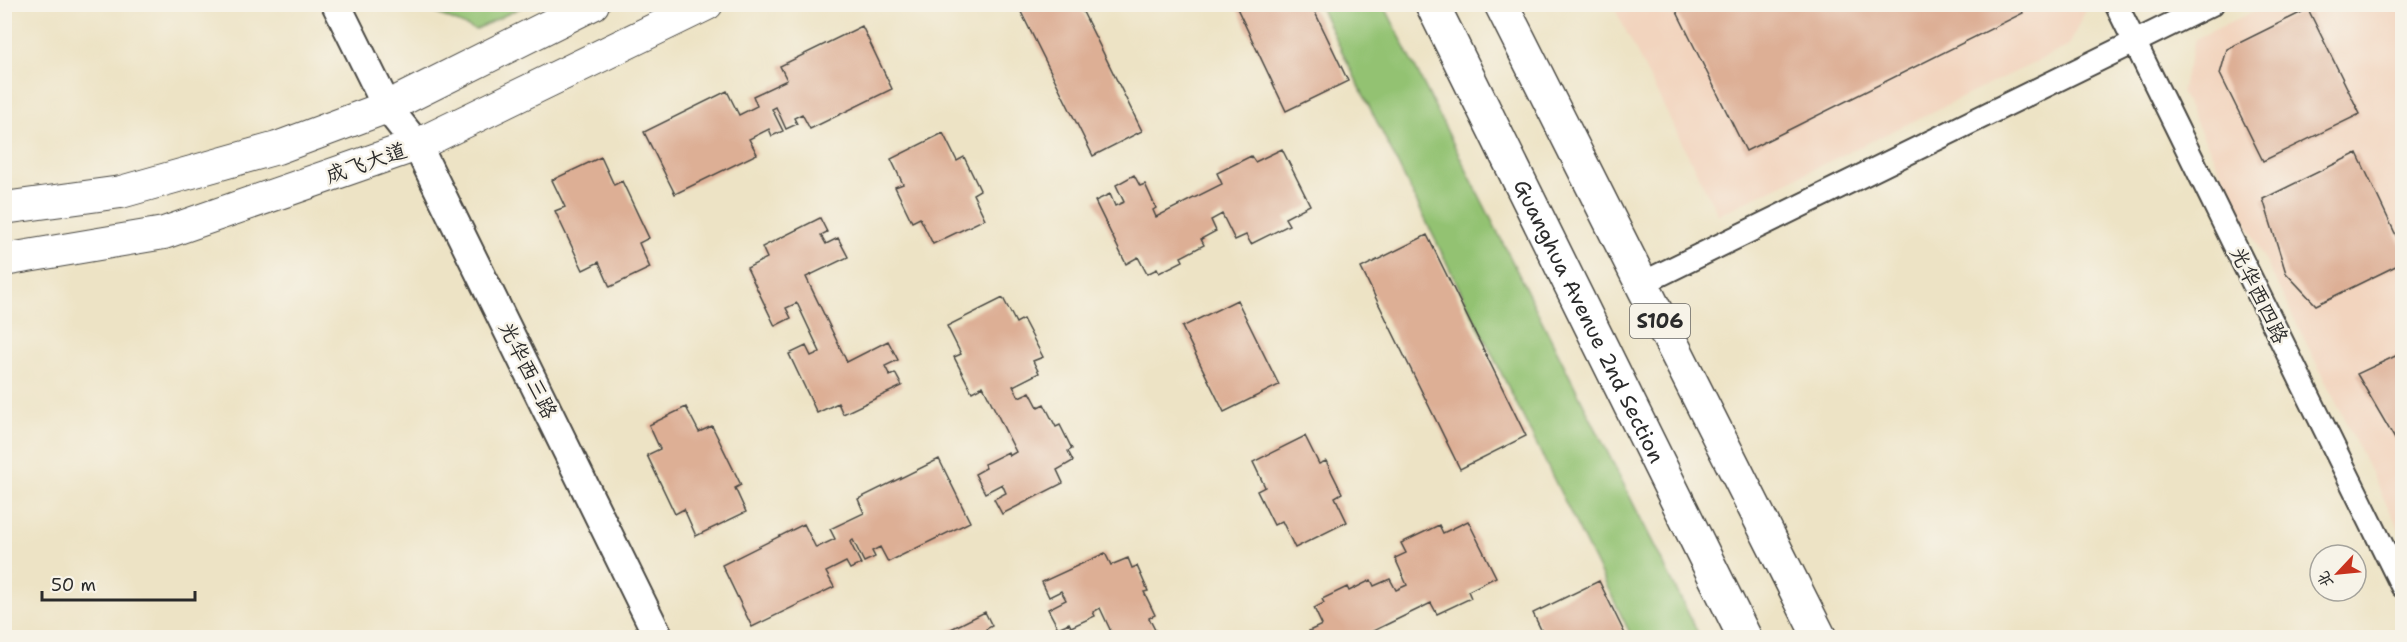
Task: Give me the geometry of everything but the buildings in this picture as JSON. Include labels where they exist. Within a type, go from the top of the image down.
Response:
[{"type":"main road","points":[[4,208],[121,192],[277,148],[387,107],[593,4]]},
{"type":"main road","name":"成飞大道","points":[[4,260],[164,233],[417,145],[706,4]]},
{"type":"main road","name":"Guanghua Avenue 2nd Section","points":[[1432,4],[1745,638]]},
{"type":"main road","name":"S106","points":[[1501,4],[1820,638]]},
{"type":"street","name":"光华西三路","points":[[336,4],[387,107],[417,145],[659,638]]},
{"type":"street","name":"光华西四路","points":[[2116,4],[2403,586]]},
{"type":"street","points":[[1641,284],[2212,4]]},
{"type":"shaded area","points":[[1613,5],[2088,5],[2069,46],[1718,215]]},
{"type":"shaded area","points":[[2267,5],[2402,5],[2402,535],[2181,92],[2195,39]]},
{"type":"green space","points":[[417,5],[526,5],[475,30]]},
{"type":"green space","points":[[1319,5],[1384,5],[1700,637],[1632,637]]}]
